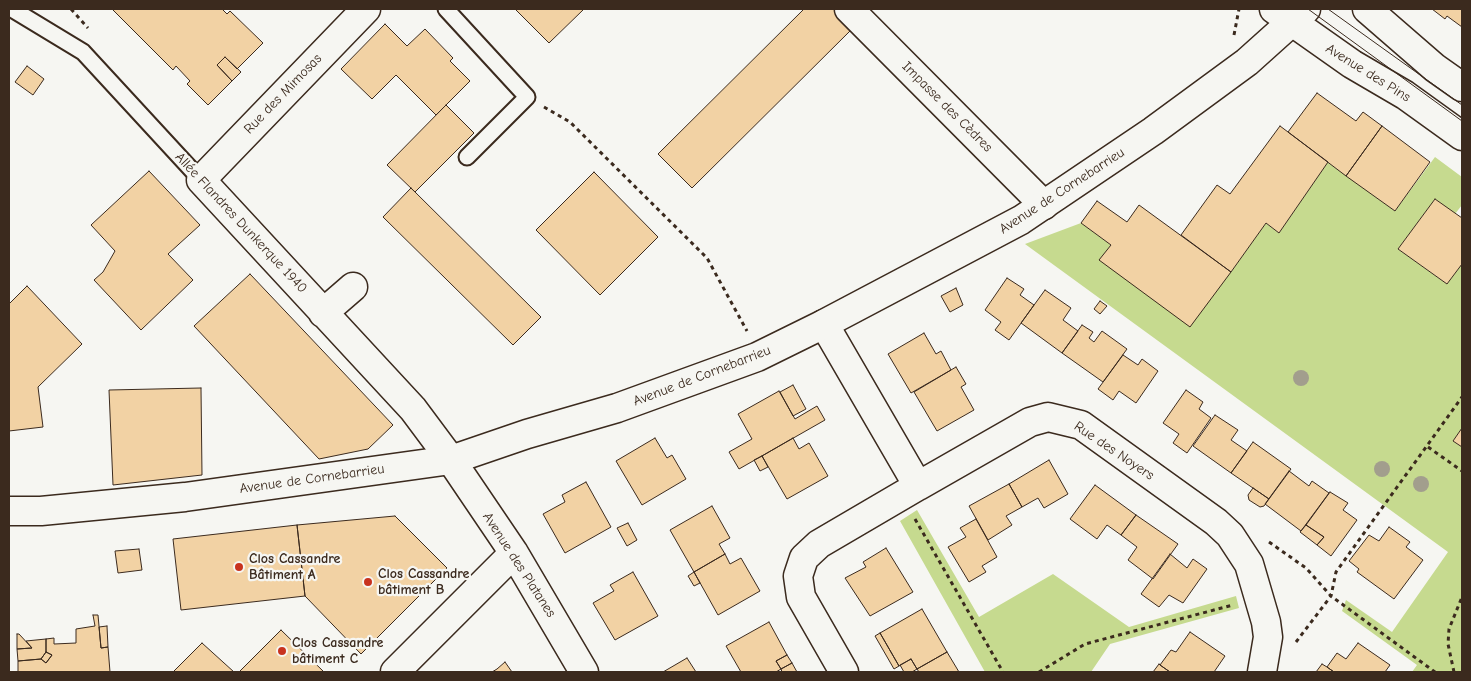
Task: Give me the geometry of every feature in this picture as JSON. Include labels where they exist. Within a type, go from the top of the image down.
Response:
[{"type":"street","name":"Rue des Mimosas","points":[[201,180],[366,9]]},
{"type":"street","name":"Impasse des Cèdres","points":[[849,9],[1044,205]]},
{"type":"street","points":[[1367,9],[1435,68],[1462,87]]},
{"type":"street","name":"Avenue de Cornebarrieu","points":[[9,511],[41,511],[185,497],[451,460],[527,434],[617,408],[757,357],[824,324],[1021,220],[1185,108],[1247,62],[1290,13]]},
{"type":"street","name":"Avenue des Pins","points":[[1290,13],[1352,64],[1405,95],[1462,136]]},
{"type":"street","name":"Allée Flandres Dunkerque 1940","points":[[201,180],[413,409],[451,460]]},
{"type":"street","points":[[323,313],[353,288]]},
{"type":"street","points":[[824,324],[910,491]]},
{"type":"street","name":"Rue des Noyers","points":[[844,672],[801,597],[798,576],[804,558],[819,544],[1030,422],[1048,418],[1066,420],[1081,426],[1216,522],[1230,535],[1249,564],[1266,622],[1265,662]]},
{"type":"street","name":"Avenue des Platanes","points":[[451,460],[514,553],[584,672]]},
{"type":"street","points":[[395,672],[514,553]]},
{"type":"lane","name":"Allée Flandres Dunkerque 1940","points":[[12,9],[83,52],[201,180]]},
{"type":"lane","points":[[446,9],[527,97],[467,157]]},
{"type":"path","points":[[527,97],[570,122],[707,258],[752,340],[757,357]]},
{"type":"path","points":[[1265,662],[1297,642],[1331,596],[1336,572],[1462,397]]},
{"type":"path","points":[[1428,446],[1462,471]]},
{"type":"path","points":[[910,491],[1003,672]]},
{"type":"path","points":[[1230,535],[1268,541],[1306,568],[1331,596],[1435,672]]},
{"type":"path","points":[[1454,672],[1449,660],[1449,629],[1462,597]]},
{"type":"path","points":[[1038,672],[1086,644],[1259,598]]},
{"type":"green space","points":[[1435,157],[1462,177],[1462,205],[1455,214],[1435,199],[1398,249],[1447,284],[1462,264],[1462,428],[1453,441],[1462,447],[1462,672],[1412,672],[1417,665],[1342,611],[1346,600],[1392,632],[1448,552],[1025,244],[1081,223],[1111,245],[1100,260],[1231,272],[1266,223],[1279,233],[1328,162],[1395,211]]},
{"type":"green space","points":[[917,510],[979,617],[1053,574],[1129,627],[1236,596],[1239,608],[1110,644],[1091,672],[985,672],[900,521]]},
{"type":"building","points":[[112,9],[222,9],[227,14],[230,11],[263,43],[237,69],[225,57],[217,65],[232,81],[208,105],[187,84],[190,81],[176,66],[173,70]]},
{"type":"building","points":[[515,9],[584,9],[549,43]]},
{"type":"building","points":[[804,9],[834,9],[853,28],[692,188],[658,154]]},
{"type":"building","points":[[1432,9],[1462,9],[1462,27],[1447,16],[1445,19]]},
{"type":"building","points":[[385,24],[407,46],[425,29],[453,58],[450,61],[470,81],[436,115],[396,75],[372,99],[341,69]]},
{"type":"building","points":[[225,57],[241,72],[232,81],[217,65]]},
{"type":"building","points":[[27,66],[44,79],[33,95],[15,82]]},
{"type":"building","points":[[1317,93],[1356,121],[1363,112],[1382,126],[1346,176],[1288,132]]},
{"type":"building","points":[[446,105],[474,133],[415,192],[387,165]]},
{"type":"building","points":[[1280,126],[1328,162],[1279,233],[1266,223],[1231,272],[1181,235],[1217,185],[1230,194]]},
{"type":"building","points":[[1382,126],[1430,162],[1395,211],[1346,176]]},
{"type":"building","points":[[149,171],[200,225],[168,254],[193,280],[141,330],[94,280],[103,272],[115,251],[91,225]]},
{"type":"building","points":[[594,172],[658,237],[600,295],[536,230]]},
{"type":"building","points":[[411,188],[541,317],[513,345],[383,217]]},
{"type":"building","points":[[1435,199],[1462,218],[1462,264],[1447,284],[1398,249]]},
{"type":"building","points":[[1097,201],[1127,222],[1139,205],[1231,272],[1190,327],[1099,260],[1111,245],[1081,223]]},
{"type":"building","points":[[250,274],[393,425],[368,449],[319,459],[194,326]]},
{"type":"building","points":[[1007,278],[1024,289],[1020,295],[1034,305],[1009,340],[995,330],[1001,322],[985,310]]},
{"type":"building","points":[[27,286],[82,344],[38,387],[43,427],[9,431],[9,304]]},
{"type":"building","points":[[956,288],[963,305],[950,312],[941,296]]},
{"type":"building","points":[[1045,290],[1071,308],[1063,320],[1078,331],[1062,353],[1021,323]]},
{"type":"building","points":[[1100,301],[1107,306],[1100,314],[1094,309]]},
{"type":"building","points":[[1082,325],[1093,332],[1089,338],[1094,342],[1102,331],[1127,349],[1103,382],[1062,353]]},
{"type":"building","points":[[924,333],[936,354],[941,351],[951,370],[911,393],[888,354]]},
{"type":"building","points":[[1123,355],[1138,365],[1142,359],[1158,371],[1136,403],[1119,391],[1113,400],[1098,389]]},
{"type":"building","points":[[956,367],[966,384],[961,387],[974,410],[937,431],[914,392]]},
{"type":"building","points":[[793,385],[806,409],[793,416],[780,392]]},
{"type":"building","points":[[201,388],[202,475],[113,485],[109,390]]},
{"type":"building","points":[[1186,390],[1203,402],[1199,409],[1211,418],[1187,453],[1173,443],[1179,434],[1163,423]]},
{"type":"building","points":[[779,391],[795,419],[817,406],[825,420],[739,469],[729,452],[752,439],[738,414]]},
{"type":"building","points":[[1215,415],[1238,430],[1231,440],[1247,451],[1231,473],[1193,446]]},
{"type":"building","points":[[1462,428],[1462,447],[1453,441]]},
{"type":"building","points":[[655,438],[667,458],[672,455],[686,479],[642,505],[616,461]]},
{"type":"building","points":[[793,438],[799,449],[809,443],[828,476],[787,499],[762,456]]},
{"type":"building","points":[[1253,442],[1291,469],[1269,499],[1231,473]]},
{"type":"building","points":[[762,456],[768,467],[760,471],[754,460]]},
{"type":"building","points":[[1049,460],[1068,494],[1044,508],[1038,498],[1022,507],[1009,484]]},
{"type":"building","points":[[1289,471],[1309,486],[1312,481],[1329,493],[1301,531],[1265,504]]},
{"type":"building","points":[[586,482],[611,527],[565,553],[543,514],[565,502],[562,495]]},
{"type":"building","points":[[1009,484],[1022,507],[1006,516],[1012,525],[988,540],[969,506]]},
{"type":"building","points":[[1095,485],[1136,515],[1121,535],[1107,525],[1097,539],[1070,519]]},
{"type":"building","points":[[1253,488],[1269,499],[1264,506],[1260,507],[1249,500],[1248,495]]},
{"type":"building","points":[[1330,492],[1348,503],[1343,510],[1357,520],[1331,556],[1317,545],[1324,537],[1306,525]]},
{"type":"building","points":[[712,506],[730,538],[719,544],[725,554],[694,572],[670,530]]},
{"type":"building","points":[[1136,515],[1178,544],[1153,579],[1128,560],[1137,547],[1121,535]]},
{"type":"building","name":"Clos Cassandre bâtiment B","points":[[395,516],[447,568],[361,654],[305,596],[297,525]]},
{"type":"building","points":[[976,519],[997,557],[982,566],[986,572],[969,582],[948,547],[966,537],[960,528]]},
{"type":"building","points":[[628,523],[637,540],[627,546],[617,528]]},
{"type":"building","name":"Clos Cassandre Bâtiment A","points":[[297,525],[305,596],[181,610],[173,539]]},
{"type":"building","points":[[1306,525],[1324,537],[1317,545],[1300,532]]},
{"type":"building","points":[[1389,527],[1410,542],[1406,547],[1423,560],[1394,599],[1357,572],[1359,569],[1349,561],[1369,535],[1379,541]]},
{"type":"building","points":[[886,548],[913,592],[870,616],[845,578],[866,567],[863,562]]},
{"type":"building","points":[[139,549],[142,570],[118,573],[115,551]]},
{"type":"building","points":[[725,554],[730,564],[741,558],[760,591],[718,615],[694,572]]},
{"type":"building","points":[[1170,554],[1187,568],[1193,559],[1207,569],[1183,603],[1169,595],[1159,607],[1141,594]]},
{"type":"building","points":[[633,572],[658,616],[615,640],[593,603],[614,591],[610,585]]},
{"type":"building","points":[[694,572],[700,583],[694,586],[688,576]]},
{"type":"building","points":[[922,609],[947,652],[917,669],[911,659],[899,666],[880,633]]},
{"type":"building","points":[[93,615],[98,615],[101,648],[108,647],[110,672],[18,672],[18,661],[41,659],[46,663],[52,655],[46,652],[46,639],[54,638],[54,644],[76,643],[76,629],[95,626]]},
{"type":"building","points":[[769,622],[787,655],[776,661],[781,669],[776,672],[741,672],[726,646]]},
{"type":"building","points":[[107,626],[108,647],[101,648],[99,627]]},
{"type":"building","name":"Clos Cassandre bâtiment C","points":[[281,630],[324,672],[239,672]]},
{"type":"building","points":[[1190,632],[1225,656],[1214,672],[1170,672],[1160,665],[1171,650],[1176,652]]},
{"type":"building","points":[[880,633],[899,666],[894,669],[875,636]]},
{"type":"building","points":[[17,634],[19,634],[32,648],[17,649]]},
{"type":"building","points":[[46,639],[46,652],[41,659],[18,661],[17,649],[32,648],[26,641]]},
{"type":"building","points":[[202,643],[234,672],[173,672]]},
{"type":"building","points":[[1358,643],[1390,665],[1385,672],[1334,672],[1327,667],[1337,653],[1346,659]]},
{"type":"building","points":[[46,652],[52,655],[46,663],[41,659]]},
{"type":"building","points":[[947,652],[959,672],[919,672],[917,669]]},
{"type":"building","points":[[787,655],[792,663],[781,669],[776,661]]},
{"type":"building","points":[[687,658],[696,672],[663,672]]},
{"type":"building","points":[[911,659],[917,669],[912,672],[904,672],[900,665]]},
{"type":"building","points":[[505,662],[512,672],[492,672],[497,669]]},
{"type":"building","points":[[792,663],[797,672],[782,672],[781,669]]},
{"type":"building","points":[[1322,664],[1327,667],[1334,672],[1316,672]]},
{"type":"building","points":[[1160,665],[1170,672],[1153,672]]},
{"type":"tram line","points":[[1308,9],[1462,121]]},
{"type":"tram line","points":[[1328,9],[1462,105]]},
{"type":"place","name":"Clos Cassandre Bâtiment A","points":[[239,567]]},
{"type":"place","name":"Clos Cassandre bâtiment B","points":[[368,582]]},
{"type":"place","name":"Clos Cassandre bâtiment C","points":[[282,651]]}]
